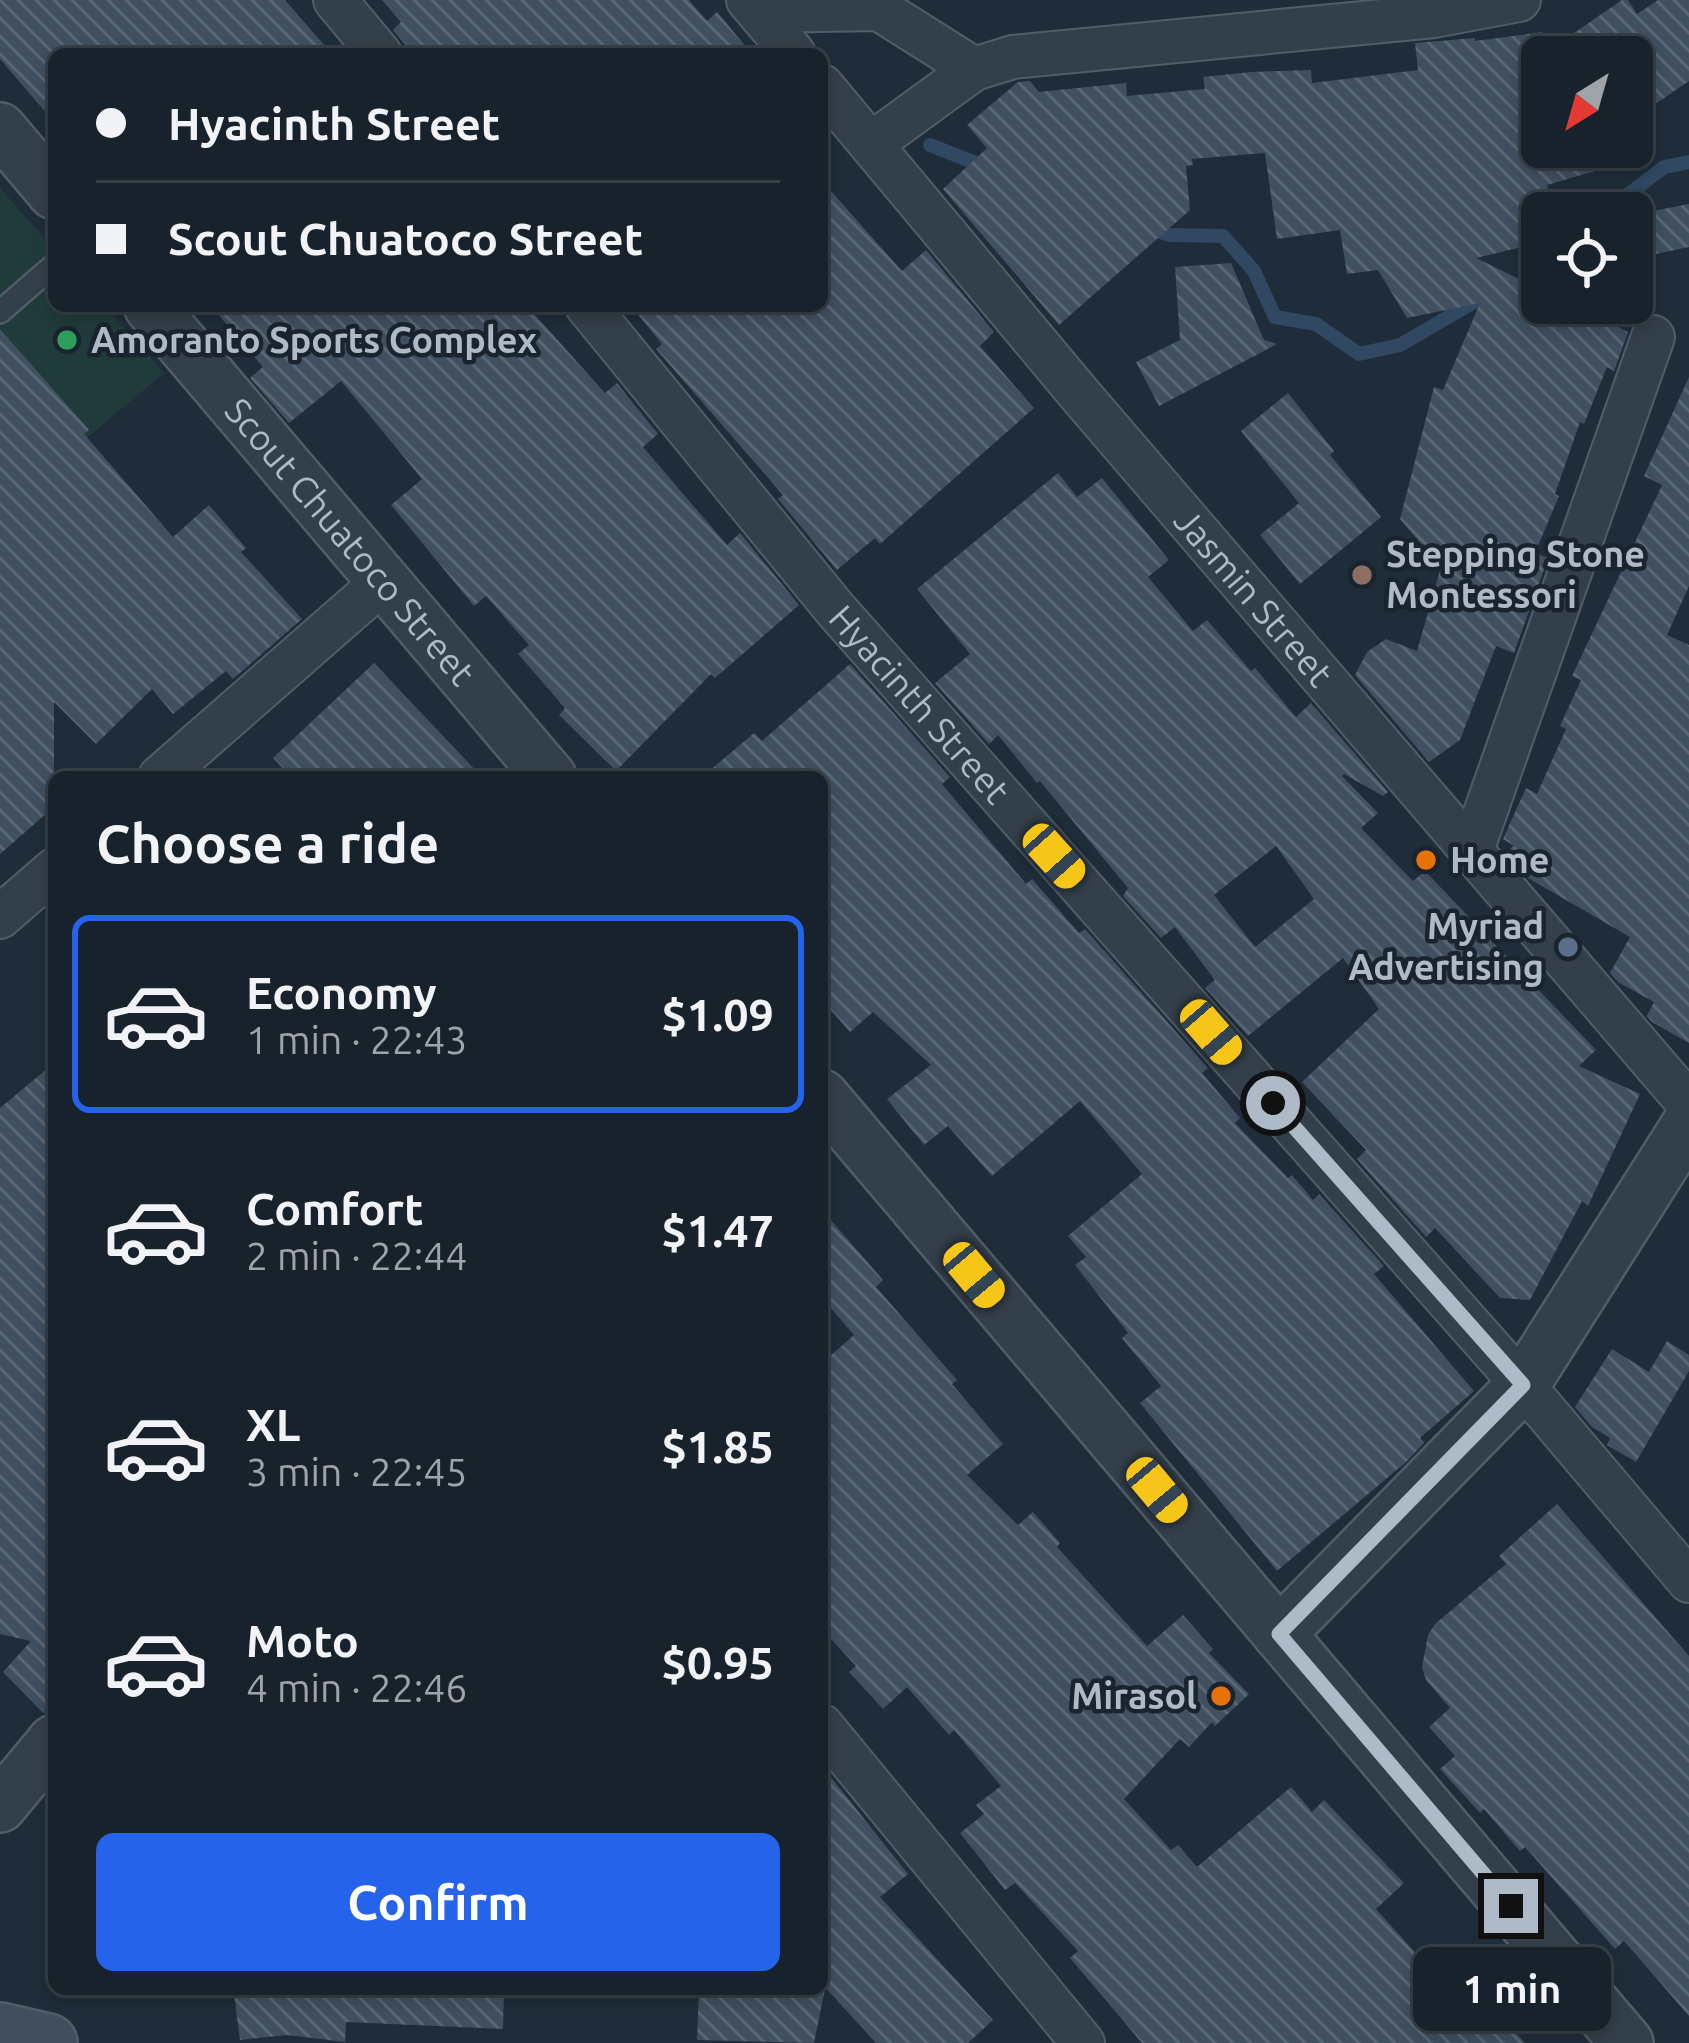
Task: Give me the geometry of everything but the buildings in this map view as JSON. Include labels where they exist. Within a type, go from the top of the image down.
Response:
[{"type":"main road","points":[[0,2032],[48,2043]]},
{"type":"street","points":[[335,0],[375,48]]},
{"type":"street","points":[[871,144],[974,69],[1013,56],[1434,16],[1519,0]]},
{"type":"street","points":[[753,6],[879,8],[974,69]]},
{"type":"street","points":[[753,6],[789,48]]},
{"type":"street","name":"Jasmin Street","points":[[828,93],[1081,396],[1689,1104]]},
{"type":"street","points":[[0,129],[48,186]]},
{"type":"street","name":"Scout Chuatoco Street","points":[[155,312],[545,771]]},
{"type":"street","name":"Hyacinth Street","points":[[591,312],[836,610],[1523,1385],[1689,1581]]},
{"type":"street","points":[[1472,850],[1653,337]]},
{"type":"street","points":[[167,771],[384,581]]},
{"type":"street","points":[[0,917],[48,875]]},
{"type":"street","points":[[828,1103],[1627,2043]]},
{"type":"street","points":[[1279,1634],[1523,1385],[1689,1123]]},
{"type":"street","points":[[0,1743],[48,1724]]},
{"type":"street","points":[[828,1733],[1083,2043]]},
{"type":"street","points":[[0,1806],[48,1748]]},
{"type":"lane","points":[[0,312],[48,270]]},
{"type":"green space","name":"Amoranto Sports Complex","points":[[0,188],[48,242],[48,312],[110,312],[164,373],[0,511]]},
{"type":"waterway","points":[[930,145],[986,167]]},
{"type":"waterway","points":[[1631,192],[1664,167],[1689,162]]},
{"type":"waterway","points":[[1147,228],[1170,235],[1223,236],[1254,271],[1275,317],[1316,324],[1359,354],[1400,345],[1481,298]]},
{"type":"waterway","points":[[1514,289],[1521,287]]},
{"type":"place","name":"Amoranto Sports Complex","points":[[67,340]]},
{"type":"place","name":"Stepping Stone Montessori","points":[[1362,575]]},
{"type":"place","name":"Home","points":[[1426,860]]},
{"type":"place","name":"Myriad Advertising","points":[[1568,947]]},
{"type":"place","name":"Mirasol","points":[[1221,1696]]},
{"type":"route","points":[[1273,1103],[1523,1385],[1279,1634],[1511,1906]]}]
